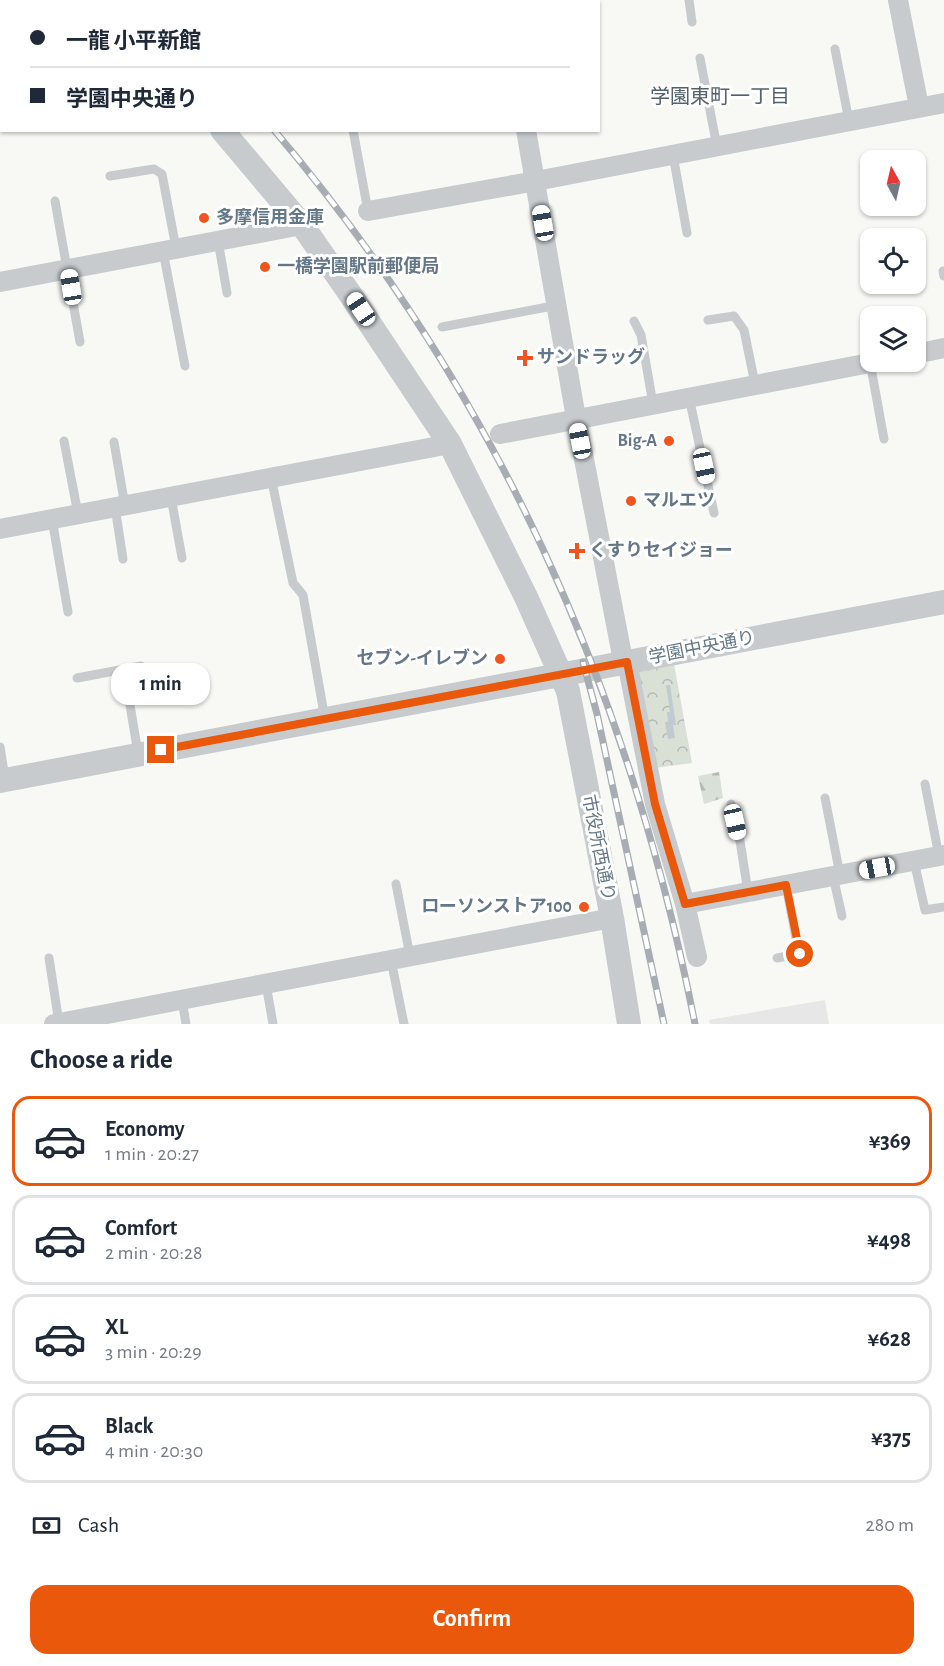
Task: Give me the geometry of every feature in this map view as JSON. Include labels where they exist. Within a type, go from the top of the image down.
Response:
[{"type":"street","points":[[898,0],[919,107]]},
{"type":"street","points":[[368,211],[944,103]]},
{"type":"street","name":"市役所西通り","points":[[224,132],[302,225],[450,444],[526,597],[568,691],[612,918],[628,1024]]},
{"type":"street","points":[[526,132],[576,418],[621,650],[627,662],[655,804],[685,904],[697,957]]},
{"type":"street","points":[[0,282],[302,225]]},
{"type":"street","points":[[926,352],[944,348]]},
{"type":"street","points":[[500,434],[860,364]]},
{"type":"street","points":[[0,529],[450,444]]},
{"type":"street","name":"学園中央通り","points":[[3,781],[944,602]]},
{"type":"street","points":[[685,904],[941,855]]},
{"type":"street","points":[[67,1023],[612,918]]},
{"type":"lane","points":[[689,0],[692,22]]},
{"type":"lane","points":[[835,49],[849,121]]},
{"type":"lane","points":[[700,58],[717,147]]},
{"type":"lane","points":[[353,132],[368,211]]},
{"type":"lane","points":[[673,155],[687,233]]},
{"type":"lane","points":[[110,176],[153,169],[162,174],[169,250],[185,366]]},
{"type":"lane","points":[[56,201],[80,342]]},
{"type":"lane","points":[[218,240],[227,293]]},
{"type":"lane","points":[[442,327],[558,306]]},
{"type":"lane","points":[[708,320],[734,316],[744,330],[755,384]]},
{"type":"lane","points":[[634,321],[641,335],[653,404]]},
{"type":"lane","points":[[874,372],[884,439]]},
{"type":"lane","points":[[689,397],[714,513]]},
{"type":"lane","points":[[64,441],[78,514]]},
{"type":"lane","points":[[114,442],[123,559]]},
{"type":"lane","points":[[271,477],[293,583],[303,595],[325,719]]},
{"type":"lane","points":[[171,497],[182,558]]},
{"type":"lane","points":[[52,519],[68,612]]},
{"type":"lane","points":[[77,678],[141,666]]},
{"type":"lane","points":[[124,669],[138,755]]},
{"type":"lane","points":[[0,747],[3,781]]},
{"type":"lane","points":[[925,784],[941,855]]},
{"type":"lane","points":[[825,798],[842,916]]},
{"type":"lane","points":[[731,804],[740,841],[748,892]]},
{"type":"lane","points":[[914,861],[925,910],[944,907]]},
{"type":"lane","points":[[396,884],[410,956]]},
{"type":"lane","points":[[777,958],[800,954],[786,885]]},
{"type":"lane","points":[[49,958],[67,1023]]},
{"type":"lane","points":[[391,960],[404,1024]]},
{"type":"lane","points":[[266,984],[273,1024]]},
{"type":"lane","points":[[182,1000],[186,1024]]},
{"type":"shaded area","points":[[666,685],[670,685],[676,725],[673,725],[675,738],[668,739],[665,722],[668,722],[667,712],[670,712]]},
{"type":"shaded area","points":[[825,1000],[829,1024],[710,1024],[709,1020]]},
{"type":"green space","points":[[674,664],[692,763],[648,769],[629,672]]},
{"type":"green space","points":[[719,772],[723,798],[704,804],[698,776]]},
{"type":"railway","points":[[276,132],[353,230],[424,333],[487,439],[543,549],[591,663],[633,779],[667,900],[695,1024]]},
{"type":"railway","points":[[583,662],[597,714],[664,1024]]},
{"type":"place","name":"多摩信用金庫","points":[[204,218]]},
{"type":"place","name":"一橋学園駅前郵便局","points":[[265,267]]},
{"type":"place","name":"サンドラッグ","points":[[525,358]]},
{"type":"place","name":"Big-A","points":[[669,441]]},
{"type":"place","name":"マルエツ","points":[[631,501]]},
{"type":"place","name":"くすりセイジョー","points":[[577,551]]},
{"type":"place","name":"セブン-イレブン","points":[[500,659]]},
{"type":"place","name":"ローソンストア100","points":[[584,907]]},
{"type":"district","name":"学園東町一丁目","points":[[720,97]]},
{"type":"route","points":[[161,750],[585,668],[627,662],[655,804],[685,904],[786,885],[800,954]]}]
